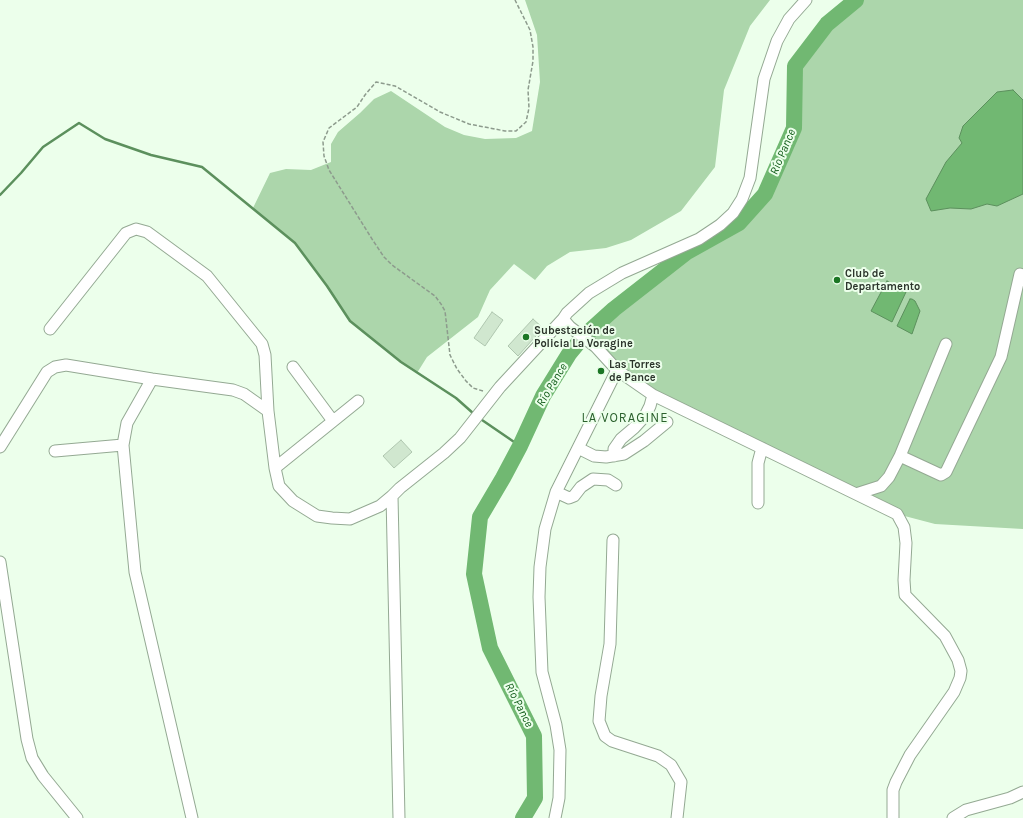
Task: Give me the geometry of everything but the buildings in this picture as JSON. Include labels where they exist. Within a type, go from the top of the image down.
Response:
[{"type":"street","points":[[50,329],[126,233],[136,229],[147,232],[207,276],[262,344],[265,355],[268,411],[275,468],[279,486],[293,501],[317,516],[350,519],[380,506],[460,438],[500,387],[567,323],[567,313],[589,293],[622,273],[699,240],[720,225],[733,213],[742,199],[750,178],[764,80],[777,41],[789,19],[806,0]]},
{"type":"street","points":[[900,456],[941,475],[946,472],[1001,357],[1020,274]]},
{"type":"street","points":[[567,323],[596,347],[617,370],[653,395],[897,514],[904,527],[906,543],[904,580],[905,595],[945,636],[958,660],[961,671],[960,678],[954,692],[910,755],[896,782],[893,790],[893,818]]},
{"type":"street","points":[[856,494],[881,486],[889,477],[900,456],[946,344]]},
{"type":"street","points":[[0,447],[47,372],[55,367],[66,365],[233,390],[244,394],[268,411]]},
{"type":"street","points":[[293,367],[333,421]]},
{"type":"street","points":[[555,818],[559,798],[560,750],[556,725],[542,672],[539,597],[540,567],[545,528],[556,492],[617,370]]},
{"type":"street","points":[[152,379],[127,423],[122,445],[135,572],[192,818]]},
{"type":"street","points":[[614,456],[614,449],[621,439],[645,416],[653,395]]},
{"type":"street","points":[[275,468],[358,401]]},
{"type":"street","points":[[578,448],[594,456],[606,457],[624,454],[667,422]]},
{"type":"street","points":[[55,451],[122,445]]},
{"type":"street","points":[[758,503],[758,463],[762,448]]},
{"type":"street","points":[[556,492],[569,498],[574,496],[581,487],[593,479],[608,480],[616,485]]},
{"type":"street","points":[[392,496],[399,818]]},
{"type":"street","points":[[613,540],[610,644],[601,696],[599,721],[605,736],[612,741],[658,756],[671,765],[682,782],[677,818]]},
{"type":"street","points":[[0,562],[27,739],[32,758],[43,776],[77,818]]},
{"type":"street","points":[[953,818],[966,810],[1010,798],[1023,792]]},
{"type":"path","points":[[484,391],[473,388],[466,381],[457,369],[450,355],[446,311],[441,304],[435,296],[392,265],[384,257],[372,240],[330,170],[324,156],[323,142],[330,128],[357,107],[376,82],[395,86],[440,112],[469,124],[516,132],[526,122],[529,108],[528,90],[533,61],[533,47],[530,30],[515,0]]},
{"type":"shaded area","points":[[525,0],[770,0],[750,26],[724,90],[715,167],[681,211],[631,240],[606,248],[570,252],[547,266],[535,280],[514,264],[490,290],[478,317],[427,357],[417,373],[350,321],[327,286],[295,243],[253,208],[270,173],[286,169],[311,170],[331,162],[331,144],[338,132],[374,99],[391,91],[445,127],[464,135],[485,139],[516,138],[532,131],[540,82],[537,35]]},
{"type":"shaded area","name":"Club de Departamento","points":[[856,0],[1023,0],[1023,529],[935,524],[897,514],[653,395],[583,337],[614,309],[687,252],[739,223],[765,194],[794,128],[795,66],[827,24]]},
{"type":"shaded area","points":[[1013,90],[1023,100],[1023,194],[997,206],[987,204],[971,209],[950,208],[931,211],[926,199],[946,162],[962,143],[959,138],[963,126],[997,92]]},
{"type":"shaded area","points":[[887,281],[906,292],[892,322],[871,311]]},
{"type":"shaded area","points":[[910,299],[915,301],[920,311],[912,334],[897,326]]},
{"type":"waterway","name":"Río Pance","points":[[523,818],[535,798],[534,736],[490,648],[474,574],[480,517],[520,446],[543,396],[569,354],[583,337],[614,309],[687,252],[739,223],[765,194],[794,128],[795,66],[827,24],[856,0]]},
{"type":"waterway","points":[[0,195],[43,147],[79,123],[105,139],[151,155],[202,167],[295,243],[327,286],[350,321],[401,362],[456,398],[474,414]]},
{"type":"waterway","points":[[482,420],[520,446]]},
{"type":"place","name":"Club de Departamento","points":[[837,280]]},
{"type":"place","name":"Subestación de Policia La Voragine","points":[[526,337]]},
{"type":"place","name":"Las Torres de Pance","points":[[601,371]]},
{"type":"district","name":"LA VORAGINE","points":[[625,418]]}]
